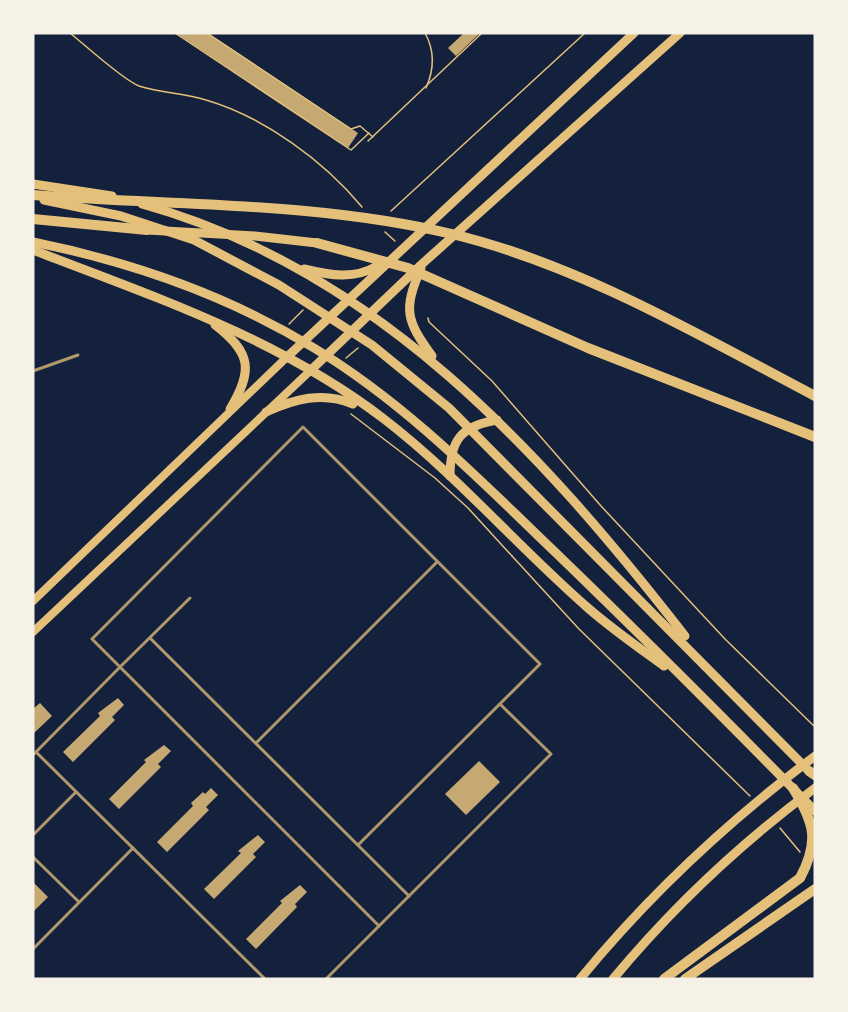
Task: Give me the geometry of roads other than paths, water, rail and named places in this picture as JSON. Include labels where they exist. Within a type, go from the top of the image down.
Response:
[{"type":"highway","points":[[33,196],[325,212],[452,234],[524,256],[599,287],[815,396]]},
{"type":"highway","points":[[33,219],[147,230]]},
{"type":"highway","points":[[317,243],[346,249],[408,268],[588,348],[815,437]]},
{"type":"highway","points":[[664,979],[800,878],[814,844],[809,820],[793,788]]},
{"type":"highway","points":[[685,979],[815,889]]},
{"type":"main road","points":[[33,601],[230,409],[634,33]]},
{"type":"main road","points":[[33,632],[422,264],[680,33]]},
{"type":"main road","points":[[33,184],[107,195],[174,213],[246,241],[292,266],[397,333],[440,368],[497,420],[610,541],[710,669]]},
{"type":"main road","points":[[33,196],[152,225],[194,240],[249,268],[372,345],[425,386],[636,594],[813,774]]},
{"type":"main road","points":[[147,230],[255,236],[317,243]]},
{"type":"main road","points":[[33,242],[85,252],[129,264],[230,304],[312,347],[373,387],[464,464],[815,811]]},
{"type":"main road","points":[[292,266],[337,276],[360,273],[385,262],[403,248]]},
{"type":"main road","points":[[33,250],[204,316],[286,357],[382,417],[450,476],[593,613],[692,687]]},
{"type":"main road","points":[[422,264],[409,301],[409,317],[416,335],[440,368]]},
{"type":"main road","points":[[204,316],[233,339],[245,360],[244,382],[230,409]]},
{"type":"main road","points":[[266,412],[300,399],[330,397],[349,402],[382,417]]},
{"type":"main road","points":[[450,476],[451,454],[458,438],[474,425],[497,420]]},
{"type":"main road","points":[[579,979],[655,893],[698,853],[815,756]]},
{"type":"main road","points":[[613,979],[672,914],[717,870],[815,789]]},
{"type":"lane","points":[[33,371],[78,355]]},
{"type":"lane","points":[[358,845],[540,664],[303,428],[92,639],[379,926]]},
{"type":"lane","points":[[256,743],[437,561]]},
{"type":"lane","points":[[190,598],[35,753],[265,979]]},
{"type":"lane","points":[[150,638],[409,896]]},
{"type":"lane","points":[[326,979],[551,754],[500,704]]},
{"type":"lane","points":[[33,835],[76,792]]},
{"type":"lane","points":[[33,949],[133,848]]},
{"type":"lane","points":[[33,857],[79,903]]}]
